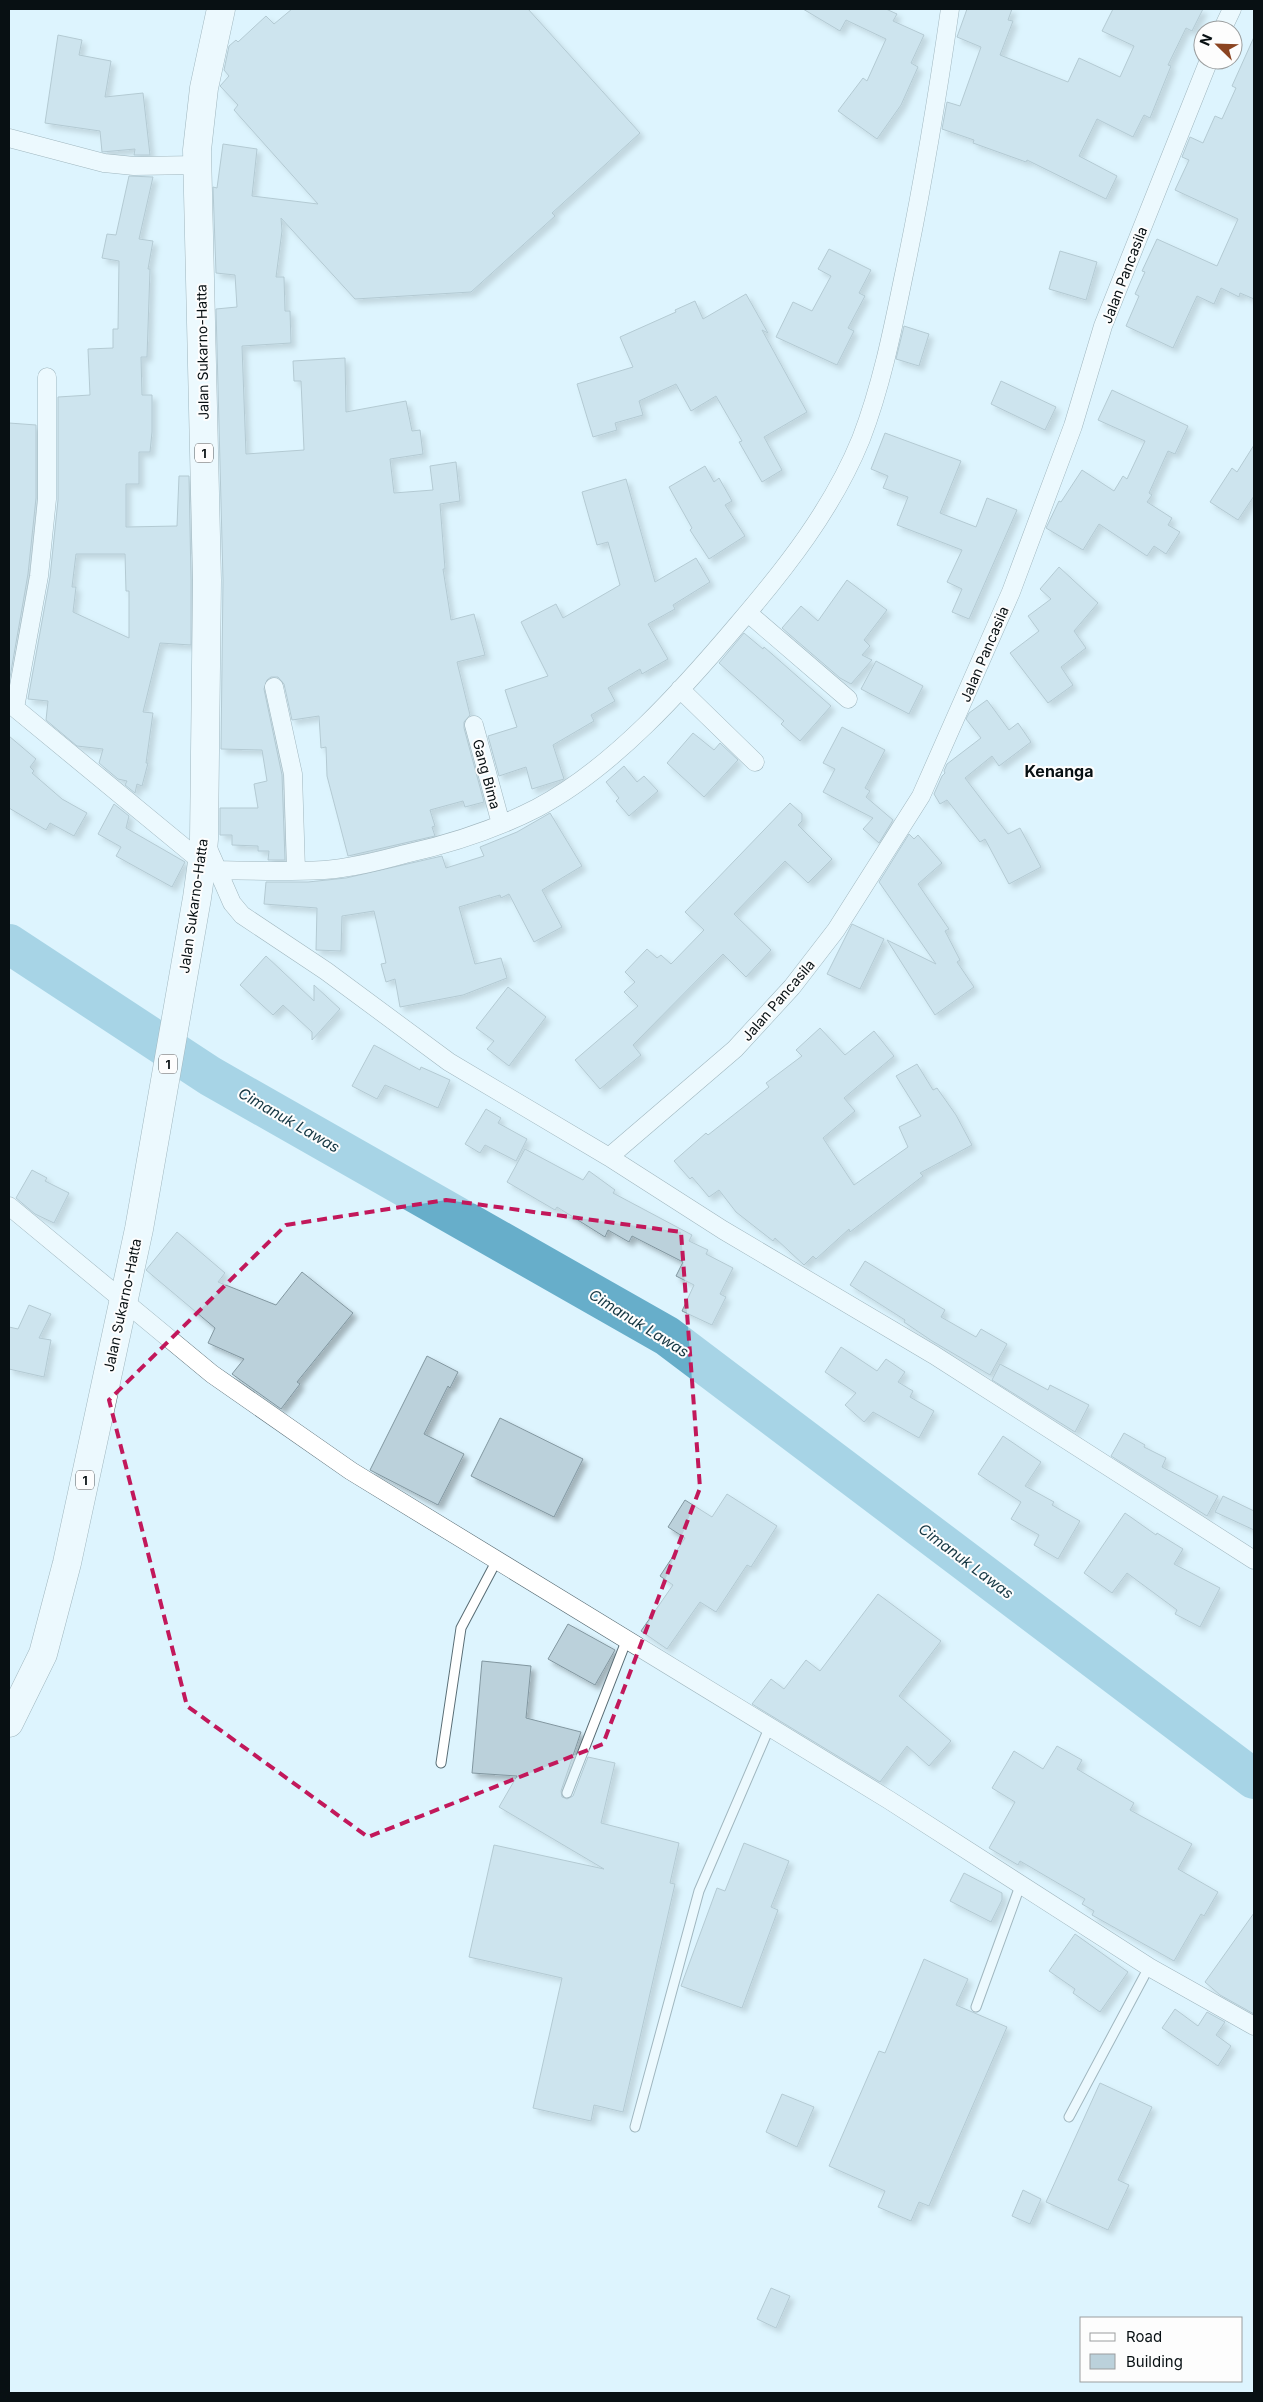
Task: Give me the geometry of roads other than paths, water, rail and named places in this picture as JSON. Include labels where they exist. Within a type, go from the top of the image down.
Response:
[{"type":"highway","name":"Jalan Sukarno-Hatta","points":[[9,1723],[43,1654],[67,1563],[139,1229],[197,898],[207,857],[206,580],[198,165],[204,88],[221,9]]},
{"type":"street","points":[[207,857],[296,870],[324,870],[353,866],[424,850],[501,824],[538,807],[567,789],[643,729],[748,613],[787,566],[835,492],[861,440],[890,340],[910,244],[950,9]]},
{"type":"street","name":"Jalan Pancasila","points":[[609,1158],[735,1048],[792,987],[836,930],[886,854],[921,796],[1011,592],[1073,426],[1104,326],[1205,70]]},
{"type":"street","points":[[9,138],[104,163],[134,166],[198,165]]},
{"type":"street","points":[[47,377],[47,499],[41,557],[12,705],[207,857],[232,903],[242,915],[326,971],[449,1062],[609,1158],[723,1230],[934,1355],[1254,1560]]},
{"type":"street","points":[[748,613],[848,699]]},
{"type":"street","points":[[274,688],[293,774],[296,870]]},
{"type":"street","points":[[680,689],[755,762]]},
{"type":"street","name":"Gang Bima","points":[[474,725],[501,824]]},
{"type":"street","points":[[9,1206],[212,1374],[351,1471],[770,1725],[1149,1967],[1254,2026]]},
{"type":"lane","points":[[440,1764],[462,1628],[497,1560]]},
{"type":"lane","points":[[567,1793],[627,1639]]},
{"type":"lane","points":[[635,2127],[699,1891],[770,1725]]},
{"type":"lane","points":[[976,2007],[1020,1886]]},
{"type":"lane","points":[[1070,2117],[1149,1967]]},
{"type":"waterway","name":"Cimanuk Lawas","points":[[9,944],[210,1076],[667,1336],[1254,1779]]},
{"type":"district","name":"Kenanga","points":[[1059,771]]}]
